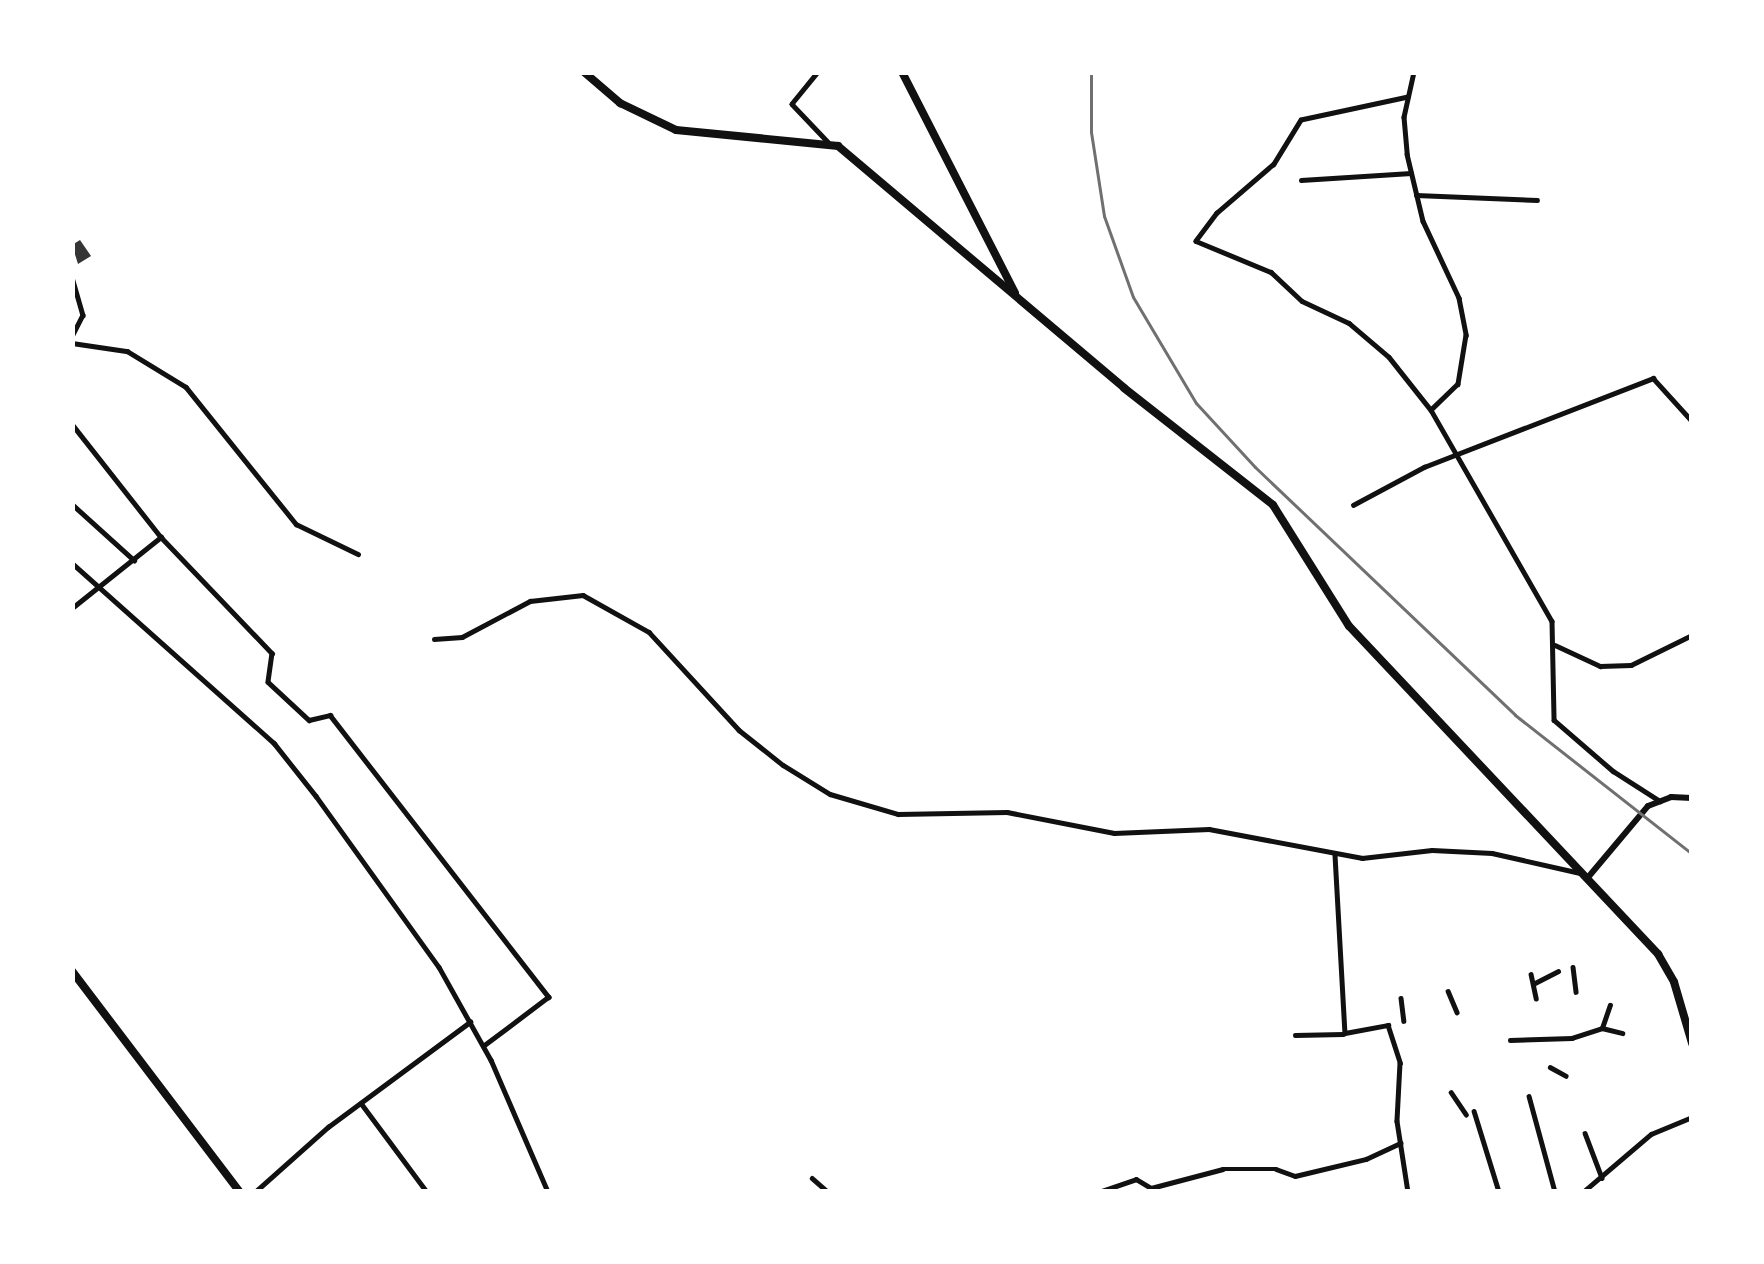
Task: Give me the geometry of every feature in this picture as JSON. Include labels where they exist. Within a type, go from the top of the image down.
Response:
[{"type":"main road","points":[[584,72],[620,103],[676,130],[717,138],[828,142],[872,172],[1023,304],[1273,505],[1349,626],[1590,875],[1668,968],[1692,1042]]},
{"type":"main road","points":[[902,72],[1023,304]]},
{"type":"main road","points":[[72,971],[240,1192]]},
{"type":"street","points":[[818,72],[792,104],[828,142]]},
{"type":"street","points":[[1414,72],[1404,132],[1411,173],[1459,298],[1466,335],[1458,384],[1431,410]]},
{"type":"street","points":[[1408,97],[1301,120],[1274,164],[1217,213],[1196,241],[1271,272],[1297,290],[1302,302],[1366,336],[1431,410],[1552,621],[1554,721],[1612,771],[1660,800]]},
{"type":"street","points":[[1301,180],[1411,173]]},
{"type":"street","points":[[1416,195],[1537,200]]},
{"type":"street","points":[[72,277],[83,315],[72,340],[127,351],[187,387],[296,524],[358,554]]},
{"type":"street","points":[[1353,506],[1458,455],[1653,378],[1692,421]]},
{"type":"street","points":[[72,424],[161,537],[272,652],[268,682],[309,720],[330,715],[550,997],[484,1046]]},
{"type":"street","points":[[72,504],[134,560]]},
{"type":"street","points":[[72,608],[161,537]]},
{"type":"street","points":[[72,563],[274,742],[414,930],[484,1046],[548,1192]]},
{"type":"street","points":[[434,639],[452,641],[530,601],[583,595],[649,632],[759,748],[818,787],[865,807],[919,815],[1007,812],[1114,833],[1187,828],[1239,832],[1336,855],[1492,853],[1590,875],[1648,806],[1660,800],[1692,798]]},
{"type":"street","points":[[1555,645],[1600,666],[1631,665],[1692,635]]},
{"type":"street","points":[[1336,855],[1345,1034]]},
{"type":"street","points":[[1574,967],[1576,992]]},
{"type":"street","points":[[1533,985],[1558,971]]},
{"type":"street","points":[[1531,974],[1536,998]]},
{"type":"street","points":[[1448,992],[1457,1012]]},
{"type":"street","points":[[1401,998],[1404,1021]]},
{"type":"street","points":[[1602,1028],[1610,1004]]},
{"type":"street","points":[[255,1192],[361,1103],[470,1022]]},
{"type":"street","points":[[1295,1035],[1345,1034],[1388,1025],[1400,1063],[1401,1143],[1408,1192]]},
{"type":"street","points":[[1510,1040],[1572,1038],[1602,1028],[1622,1034]]},
{"type":"street","points":[[1550,1067],[1565,1076]]},
{"type":"street","points":[[1451,1092],[1470,1112],[1499,1192]]},
{"type":"street","points":[[1529,1096],[1555,1192]]},
{"type":"street","points":[[361,1103],[427,1192]]},
{"type":"street","points":[[1583,1192],[1651,1134],[1692,1117]]},
{"type":"street","points":[[1585,1133],[1602,1179]]},
{"type":"street","points":[[1099,1192],[1136,1179],[1151,1188],[1222,1169],[1276,1169],[1295,1176],[1366,1159],[1401,1143]]},
{"type":"street","points":[[812,1178],[828,1192]]},
{"type":"building","points":[[80,240],[91,256],[78,264],[72,245]]},
{"type":"railway","points":[[1091,72],[1091,132],[1104,216],[1133,297],[1196,403],[1255,467],[1515,715],[1692,854]]}]
